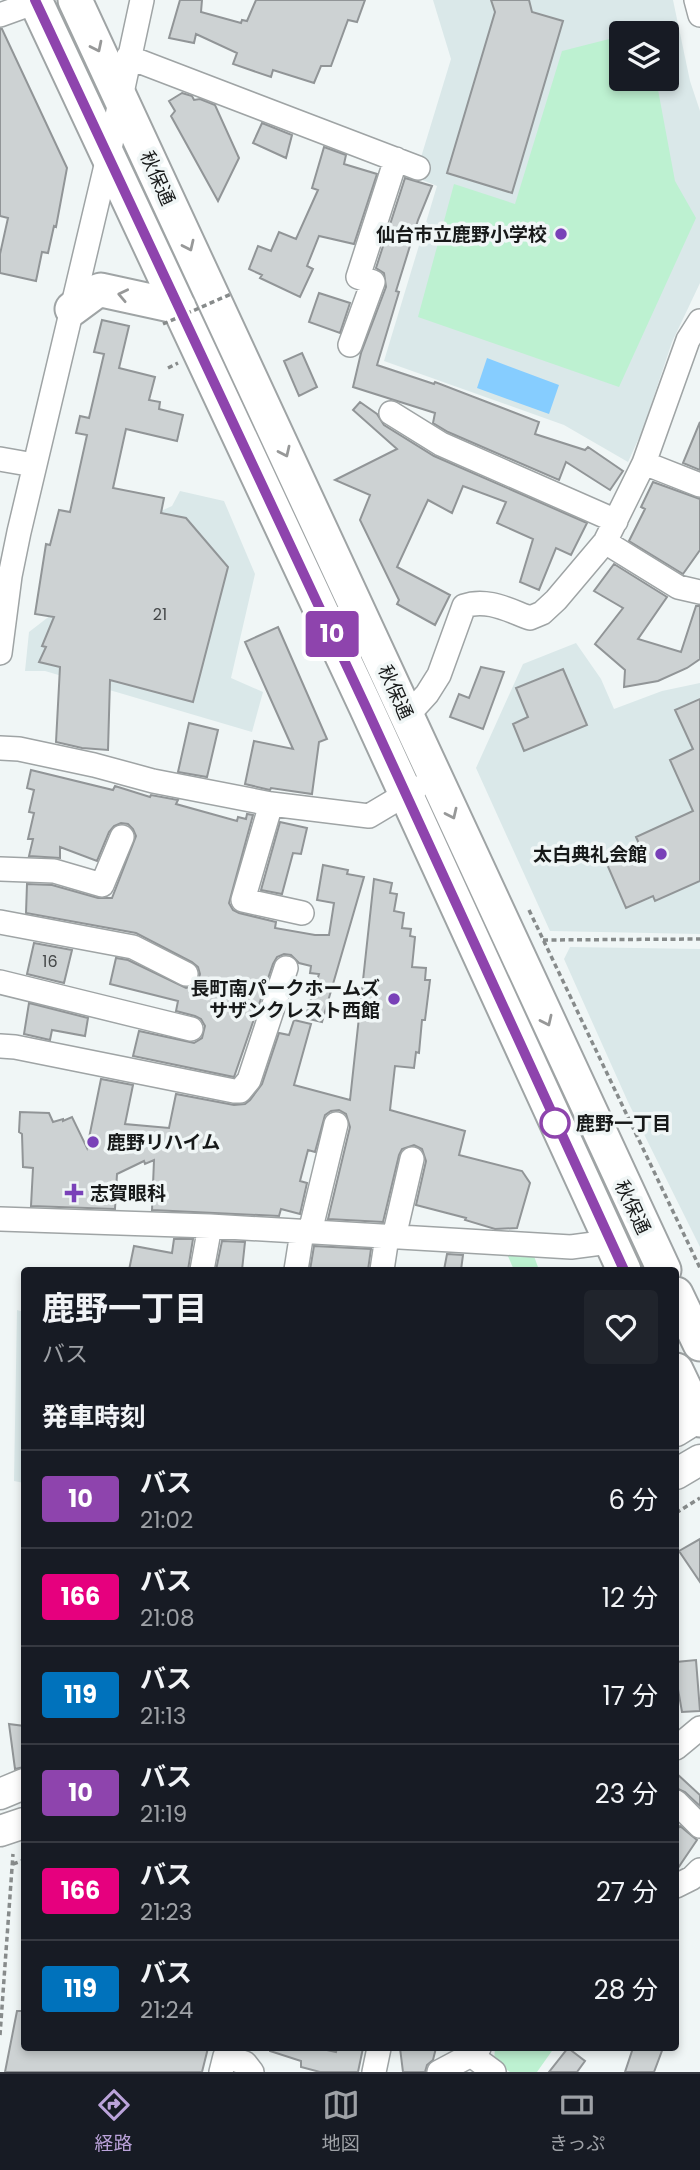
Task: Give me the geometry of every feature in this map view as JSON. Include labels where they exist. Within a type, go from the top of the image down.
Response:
[{"type":"highway","name":"秋保通","points":[[75,0],[121,94],[172,210],[663,1267]]},
{"type":"highway","name":"秋保通","points":[[36,1],[109,153],[171,316],[405,794],[617,1256]]},
{"type":"highway","points":[[72,309],[101,290],[171,316]]},
{"type":"highway","points":[[679,1300],[700,1344]]},
{"type":"highway","points":[[679,1378],[694,1421]]},
{"type":"main road","points":[[679,1472],[700,1460]]},
{"type":"main road","points":[[0,1794],[21,1785]]},
{"type":"main road","points":[[7,1842],[21,1826]]},
{"type":"street","points":[[0,653],[10,576],[34,465],[109,153],[142,0]]},
{"type":"street","points":[[696,0],[700,15]]},
{"type":"street","points":[[0,15],[36,1]]},
{"type":"street","points":[[128,57],[418,168]]},
{"type":"street","points":[[350,345],[373,282],[358,277],[396,159]]},
{"type":"street","points":[[407,716],[427,694],[439,675],[464,606],[476,602],[489,604],[530,618],[542,613],[605,542],[644,463],[688,340],[700,321]]},
{"type":"street","points":[[391,413],[440,444],[616,521]]},
{"type":"street","points":[[0,459],[34,465]]},
{"type":"street","points":[[644,463],[700,485]]},
{"type":"street","points":[[605,542],[678,587],[700,592]]},
{"type":"street","points":[[0,748],[19,749],[153,781],[271,804],[369,816],[435,778]]},
{"type":"street","points":[[271,804],[243,900],[302,913]]},
{"type":"street","points":[[0,869],[54,871],[102,886],[122,838]]},
{"type":"street","points":[[0,922],[133,947],[186,974]]},
{"type":"street","points":[[0,1046],[240,1091],[249,1080],[286,968]]},
{"type":"street","points":[[0,982],[191,1029]]},
{"type":"street","points":[[297,1267],[336,1125]]},
{"type":"street","points":[[383,1267],[412,1159]]},
{"type":"street","points":[[0,1219],[210,1226],[571,1247],[617,1256]]},
{"type":"street","points":[[203,1267],[210,1226]]},
{"type":"street","points":[[679,1746],[700,1728]]},
{"type":"street","points":[[679,1805],[700,1826]]},
{"type":"street","points":[[679,1884],[700,1870]]},
{"type":"street","points":[[373,2072],[378,2051]]},
{"type":"street","points":[[439,2072],[475,2051],[494,2072]]},
{"type":"street","points":[[221,2072],[225,2056],[245,2063],[252,2072]]},
{"type":"path","points":[[171,316],[230,294]]},
{"type":"path","points":[[526,904],[700,1268]]},
{"type":"path","points":[[543,940],[700,939]]},
{"type":"path","points":[[679,1511],[700,1498]]},
{"type":"path","points":[[0,2035],[13,1864],[7,1842]]},
{"type":"path","points":[[13,1864],[21,1861]]},
{"type":"shaded area","name":"仙台市立鹿野小学校","points":[[433,0],[673,0],[677,21],[609,21],[609,91],[679,91],[679,29],[690,81],[700,111],[700,283],[672,342],[643,429],[628,462],[564,425],[384,361],[437,186],[415,177],[451,59]]},
{"type":"shaded area","points":[[180,491],[224,501],[255,574],[231,678],[263,692],[252,732],[45,671],[25,671],[29,632],[60,608],[130,525],[172,506]]},
{"type":"shaded area","points":[[576,643],[601,679],[614,709],[662,691],[700,683],[700,934],[550,931],[476,768],[523,664]]},
{"type":"shaded area","points":[[570,947],[700,949],[700,1247],[628,1102],[564,959]]},
{"type":"shaded area","points":[[17,1310],[21,1311],[21,1482],[14,1481]]},
{"type":"green space","points":[[609,39],[609,91],[658,91],[675,181],[696,218],[619,387],[418,317],[454,184],[515,204],[562,51]]},
{"type":"green space","points":[[507,1254],[534,1256],[538,1267],[513,1267]]},
{"type":"green space","points":[[495,2051],[552,2051],[537,2072],[510,2072],[494,2061]]},
{"type":"water","points":[[487,358],[559,385],[549,414],[477,388]]},
{"type":"building","points":[[180,0],[202,0],[201,12],[241,23],[242,20],[247,21],[256,0],[365,0],[357,22],[348,20],[331,66],[321,66],[314,83],[273,70],[271,77],[233,64],[237,53],[196,34],[194,43],[169,38]]},
{"type":"building","points":[[491,0],[529,0],[532,12],[563,21],[512,193],[447,173],[495,12]]},
{"type":"building","points":[[0,29],[67,168],[56,227],[54,226],[48,253],[42,252],[36,281],[0,273],[0,254],[8,218],[0,216]]},
{"type":"building","points":[[182,93],[192,96],[194,100],[200,99],[215,105],[239,158],[218,201],[171,116],[175,111],[169,101]]},
{"type":"building","points":[[262,123],[292,135],[286,158],[253,143]]},
{"type":"building","points":[[324,147],[346,155],[344,164],[377,174],[354,244],[319,236],[307,266],[313,269],[300,297],[260,278],[262,275],[249,269],[258,246],[271,251],[279,232],[296,239],[318,190],[312,188]]},
{"type":"building","points":[[405,178],[432,186],[418,220],[396,291],[399,292],[377,365],[434,384],[435,382],[539,422],[535,434],[585,450],[588,447],[623,471],[610,490],[566,462],[559,480],[448,432],[433,423],[435,413],[353,387],[361,353],[386,287],[384,273],[376,268]]},
{"type":"building","points":[[319,293],[350,303],[340,333],[309,322]]},
{"type":"building","points":[[102,320],[129,326],[119,368],[155,377],[149,400],[160,402],[159,409],[183,415],[177,441],[126,429],[113,488],[164,498],[161,513],[186,518],[228,567],[193,702],[110,680],[108,750],[56,742],[60,667],[39,662],[46,647],[42,646],[54,617],[35,614],[46,544],[50,545],[59,510],[70,512],[87,435],[76,433],[80,416],[89,418],[104,354],[94,352]]},
{"type":"building","points":[[302,353],[317,387],[299,396],[284,361]]},
{"type":"building","points":[[360,402],[377,414],[384,425],[434,456],[587,523],[571,555],[556,548],[539,590],[520,582],[533,539],[497,523],[506,502],[463,486],[452,513],[428,500],[397,567],[450,595],[435,625],[397,604],[399,600],[360,520],[370,495],[335,480],[397,449],[353,410]]},
{"type":"building","points":[[700,422],[700,470],[683,463]]},
{"type":"building","points":[[653,482],[700,499],[700,550],[683,574],[629,541],[645,509],[641,507]]},
{"type":"building","points":[[614,564],[667,597],[638,639],[681,652],[696,606],[700,606],[700,659],[658,681],[624,687],[625,670],[595,644],[623,608],[594,591]]},
{"type":"building","points":[[278,627],[327,739],[319,742],[312,794],[270,790],[245,784],[254,741],[293,749],[245,642]]},
{"type":"building","points":[[481,667],[504,672],[483,729],[450,717],[459,694],[469,698]]},
{"type":"building","points":[[563,669],[587,725],[524,751],[513,724],[528,717],[516,688]]},
{"type":"building","name":"太白典礼会館","points":[[700,699],[700,881],[655,901],[653,896],[626,908],[606,862],[640,846],[636,837],[693,811],[670,760],[693,749],[675,710]]},
{"type":"building","points":[[189,723],[218,730],[207,777],[178,772]]},
{"type":"building","points":[[31,770],[113,790],[115,786],[150,797],[178,800],[176,804],[237,821],[238,817],[246,819],[247,814],[253,815],[229,903],[233,910],[239,913],[276,922],[275,928],[329,935],[334,903],[317,900],[323,865],[348,870],[347,874],[364,877],[322,1022],[305,1018],[319,974],[310,973],[311,966],[299,963],[291,955],[284,954],[277,957],[273,964],[234,1077],[133,1056],[139,1031],[194,1043],[202,1038],[205,1026],[201,1019],[176,1011],[178,1001],[110,984],[116,958],[128,960],[186,988],[198,981],[198,967],[136,933],[26,913],[27,884],[52,885],[98,898],[112,898],[136,836],[128,824],[114,826],[97,861],[60,847],[60,858],[29,856],[33,839],[28,839],[34,813],[29,812],[34,790],[27,788]]},
{"type":"building","points":[[280,822],[307,828],[301,854],[293,853],[282,894],[261,890]]},
{"type":"building","points":[[374,879],[392,883],[390,893],[397,894],[394,911],[404,913],[402,928],[411,929],[410,936],[415,937],[412,967],[426,968],[425,980],[430,980],[419,1053],[416,1052],[414,1068],[395,1066],[390,1110],[465,1131],[459,1155],[522,1171],[530,1183],[517,1228],[495,1229],[416,1205],[426,1161],[422,1149],[414,1145],[402,1149],[399,1155],[383,1222],[328,1219],[350,1127],[346,1114],[339,1110],[325,1115],[315,1152],[308,1150],[300,1181],[307,1183],[300,1214],[281,1209],[279,1216],[152,1210],[154,1160],[145,1164],[144,1161],[117,1174],[115,1209],[31,1206],[33,1168],[23,1167],[20,1112],[49,1113],[53,1122],[72,1117],[87,1148],[101,1079],[133,1085],[125,1124],[169,1128],[176,1094],[234,1105],[245,1104],[250,1100],[262,1084],[279,1033],[289,1035],[294,1020],[311,1024],[294,1085],[350,1100]]},
{"type":"building","points":[[34,943],[72,950],[64,983],[27,974]]},
{"type":"building","points":[[29,1003],[88,1018],[85,1036],[52,1030],[50,1040],[24,1034]]},
{"type":"building","points":[[174,1239],[193,1239],[188,1267],[130,1267],[134,1246],[172,1253]]},
{"type":"building","points":[[222,1241],[245,1242],[242,1267],[217,1267]]},
{"type":"building","points":[[314,1246],[371,1249],[368,1267],[310,1267]]},
{"type":"building","points":[[447,1254],[463,1255],[461,1267],[445,1267]]},
{"type":"building","points":[[700,1539],[700,1582],[679,1551]]},
{"type":"building","points":[[696,1660],[700,1711],[682,1712],[679,1662]]},
{"type":"building","points":[[9,1724],[21,1726],[21,1768],[15,1769]]},
{"type":"building","points":[[679,1776],[700,1795],[700,1806],[679,1789]]},
{"type":"building","points":[[679,1827],[697,1840],[679,1867]]},
{"type":"building","points":[[17,2011],[21,2011],[21,2051],[207,2051],[202,2072],[5,2072]]},
{"type":"building","points":[[270,2051],[362,2051],[358,2072],[320,2072],[301,2067],[301,2061]]},
{"type":"building","points":[[400,2051],[435,2051],[425,2072],[403,2072]]},
{"type":"building","points":[[566,2051],[572,2051],[585,2061],[577,2072],[549,2072]]},
{"type":"building","points":[[632,2051],[662,2051],[654,2072],[625,2072]]},
{"type":"bus line","name":"10","points":[[35,0],[201,351],[622,1267]]},
{"type":"place","name":"仙台市立鹿野小学校","points":[[561,234]]},
{"type":"place","name":"太白典礼会館","points":[[661,854]]},
{"type":"place","name":"長町南パークホームズ サザンクレスト西館","points":[[394,999]]},
{"type":"place","name":"鹿野一丁目","points":[[555,1123]]},
{"type":"place","name":"鹿野リハイム","points":[[93,1142]]},
{"type":"place","name":"志賀眼科","points":[[74,1193]]}]
